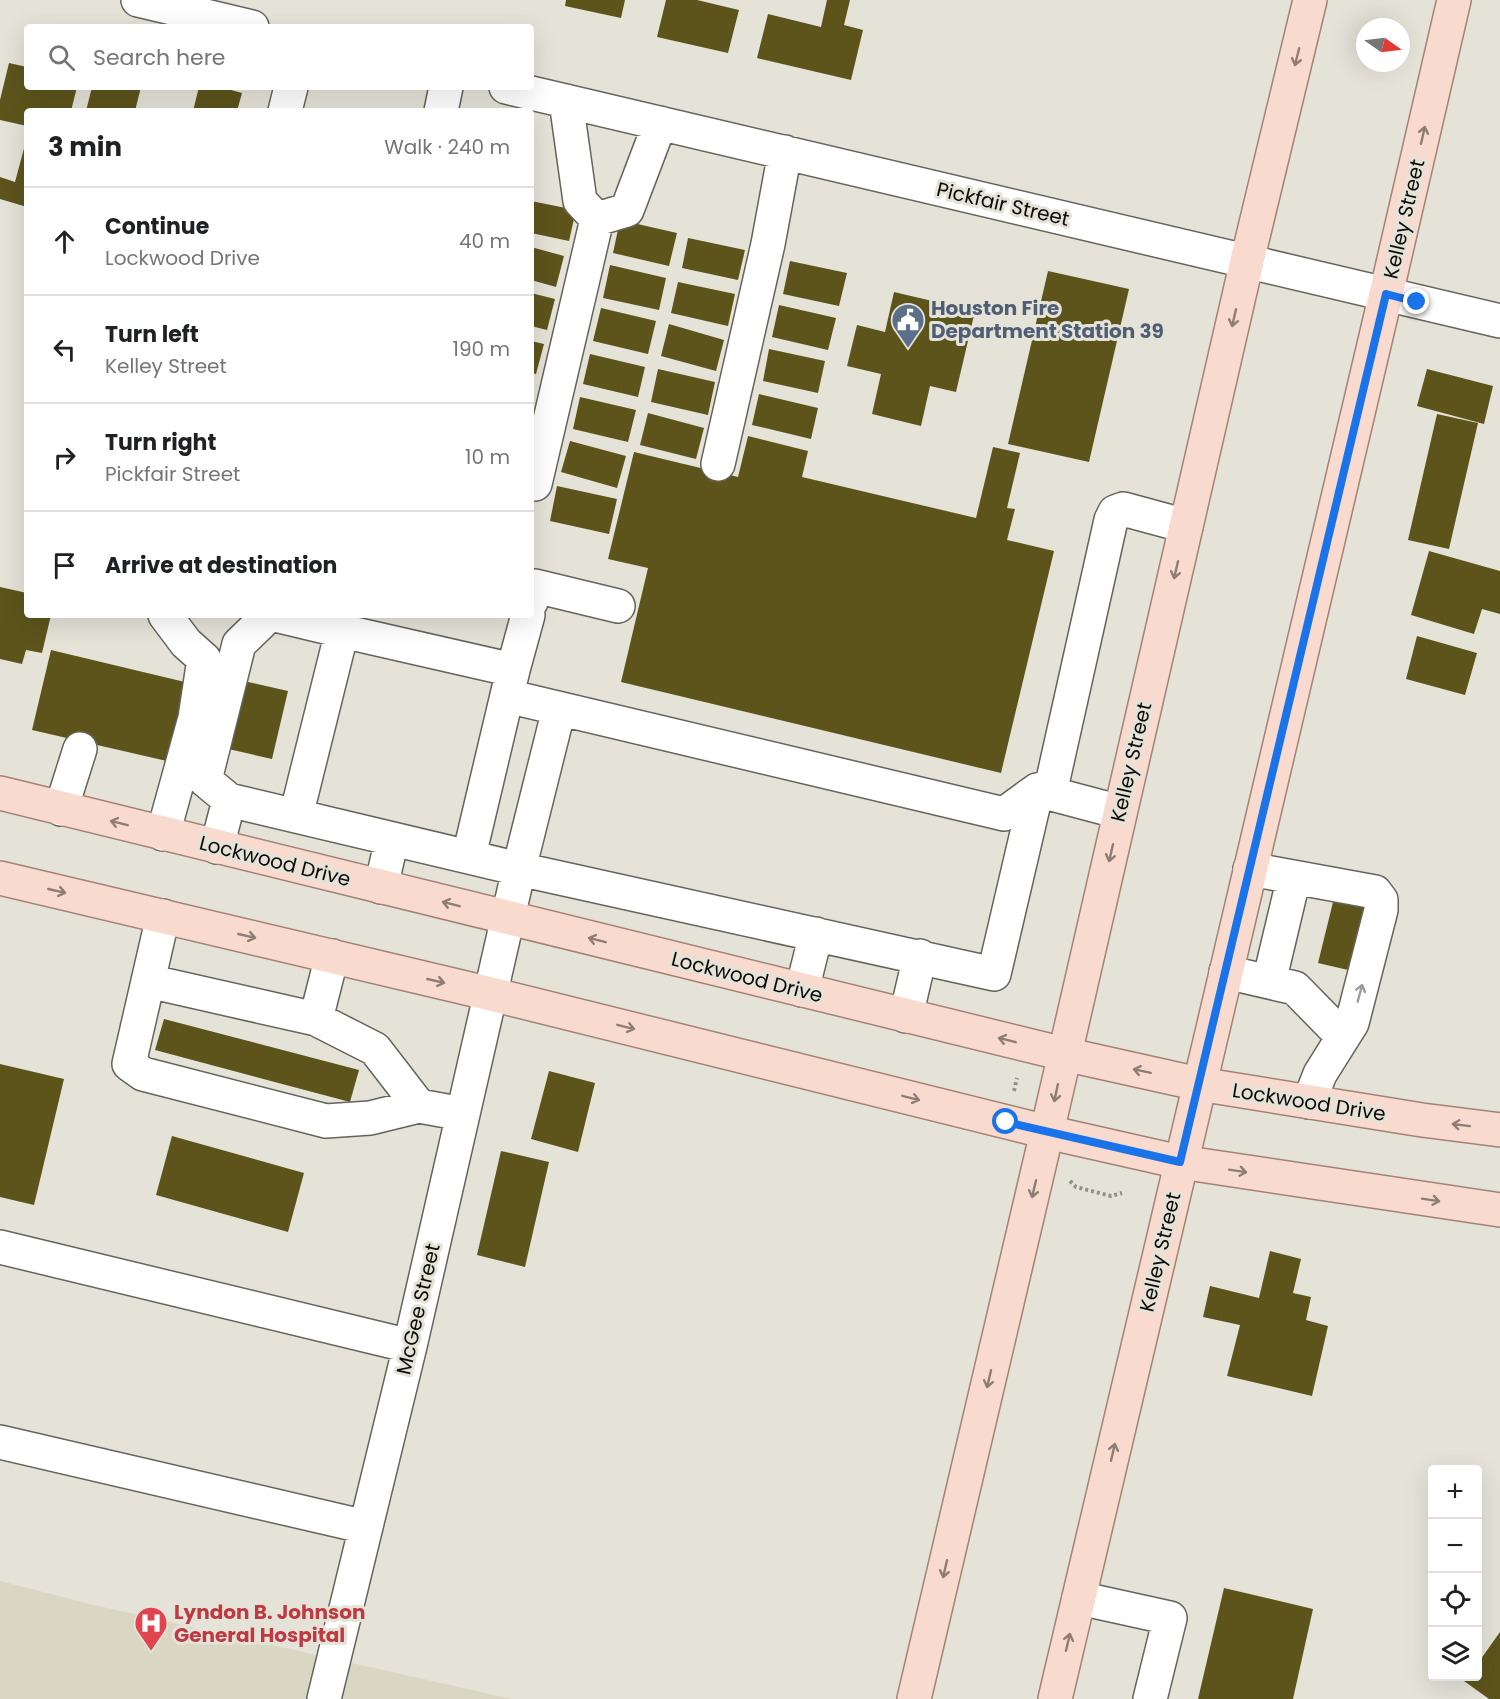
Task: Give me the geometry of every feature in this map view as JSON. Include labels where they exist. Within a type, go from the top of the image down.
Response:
[{"type":"main road","name":"Kelley Street","points":[[914,1699],[1247,261],[1311,0]]},
{"type":"main road","name":"Kelley Street","points":[[1055,1699],[1454,0]]},
{"type":"main road","name":"Lockwood Drive","points":[[0,794],[1064,1054],[1199,1084],[1422,1120],[1500,1130]]},
{"type":"main road","points":[[0,878],[491,994],[1047,1132],[1180,1162],[1500,1210]]},
{"type":"street","points":[[138,0],[239,24]]},
{"type":"street","points":[[286,108],[290,90]]},
{"type":"street","points":[[442,108],[445,90]]},
{"type":"street","name":"Pickfair Street","points":[[519,90],[1500,321]]},
{"type":"street","points":[[566,101],[580,201],[597,219]]},
{"type":"street","points":[[597,219],[627,210],[660,123]]},
{"type":"street","points":[[718,464],[768,244],[785,152]]},
{"type":"street","points":[[535,484],[597,219]]},
{"type":"street","points":[[266,618],[239,644],[205,780],[229,800],[519,869],[994,974],[1043,792],[1111,520],[1115,512],[1123,509],[1186,526]]},
{"type":"street","points":[[534,597],[618,606]]},
{"type":"street","points":[[163,834],[195,718],[204,659],[186,643],[167,618]]},
{"type":"street","points":[[288,618],[342,631],[510,683],[559,709],[1004,814],[1043,792],[1120,812]]},
{"type":"street","points":[[469,856],[526,618]]},
{"type":"street","points":[[296,816],[342,631]]},
{"type":"street","name":"McGee Street","points":[[324,1699],[410,1346],[519,869],[559,709]]},
{"type":"street","points":[[62,809],[80,749]]},
{"type":"street","points":[[217,847],[229,800]]},
{"type":"street","points":[[381,887],[392,839]]},
{"type":"street","points":[[1250,869],[1375,892],[1381,900],[1381,910],[1352,1023],[1320,1074],[1308,1102]]},
{"type":"street","points":[[1269,982],[1294,877]]},
{"type":"street","points":[[164,916],[129,1064],[143,1074],[326,1121],[370,1118],[419,1106],[463,1114]]},
{"type":"street","points":[[802,990],[816,934]]},
{"type":"street","points":[[316,1018],[332,956]]},
{"type":"street","points":[[906,1016],[920,956]]},
{"type":"street","points":[[1226,972],[1295,988],[1343,1037]]},
{"type":"street","points":[[148,981],[316,1018],[375,1049],[419,1106]]},
{"type":"street","points":[[0,1247],[410,1346]]},
{"type":"street","points":[[0,1442],[366,1527]]},
{"type":"street","points":[[1078,1598],[1170,1618],[1150,1699]]},
{"type":"path","points":[[1014,1091],[1017,1078]]},
{"type":"path","points":[[1070,1181],[1076,1187],[1111,1196],[1122,1193]]},
{"type":"shaded area","name":"Lyndon B. Johnson General Hospital","points":[[0,1581],[94,1605],[512,1699],[0,1699]]},
{"type":"building","points":[[566,0],[625,0],[621,18],[565,6]]},
{"type":"building","points":[[666,0],[697,0],[739,10],[728,53],[657,37]]},
{"type":"building","points":[[827,0],[850,0],[844,25],[863,30],[851,80],[757,58],[768,14],[821,27]]},
{"type":"building","points":[[9,63],[24,66],[24,90],[76,90],[72,108],[24,108],[24,125],[0,120],[0,100]]},
{"type":"building","points":[[91,90],[140,90],[136,108],[87,108]]},
{"type":"building","points":[[198,90],[231,90],[242,93],[238,108],[194,108]]},
{"type":"building","points":[[24,148],[24,206],[0,199],[0,177],[15,182]]},
{"type":"building","points":[[534,202],[576,210],[569,241],[534,234]]},
{"type":"building","points":[[620,220],[677,233],[669,266],[613,253]]},
{"type":"building","points":[[688,238],[745,250],[738,280],[682,268]]},
{"type":"building","points":[[534,248],[564,256],[556,287],[534,281]]},
{"type":"building","points":[[790,261],[847,273],[839,306],[783,294]]},
{"type":"building","points":[[610,265],[666,278],[659,310],[603,298]]},
{"type":"building","points":[[1048,271],[1129,289],[1089,462],[1008,444]]},
{"type":"building","points":[[678,282],[735,294],[728,326],[671,313]]},
{"type":"building","name":"Houston Fire Department Station 39","points":[[894,292],[975,311],[956,392],[930,386],[921,426],[872,414],[881,374],[847,366],[857,325],[885,332]]},
{"type":"building","points":[[534,294],[555,299],[547,330],[534,327]]},
{"type":"building","points":[[779,305],[836,318],[828,350],[772,337]]},
{"type":"building","points":[[601,308],[656,321],[648,354],[593,341]]},
{"type":"building","points":[[669,324],[724,340],[716,371],[661,356]]},
{"type":"building","points":[[534,342],[544,344],[536,374],[534,374]]},
{"type":"building","points":[[769,349],[825,361],[818,393],[763,381]]},
{"type":"building","points":[[590,354],[645,367],[638,397],[583,384]]},
{"type":"building","points":[[658,369],[715,382],[708,415],[651,402]]},
{"type":"building","points":[[1427,369],[1493,386],[1484,424],[1417,406]]},
{"type":"building","points":[[759,394],[818,408],[811,439],[752,425]]},
{"type":"building","points":[[580,397],[636,410],[628,442],[573,429]]},
{"type":"building","points":[[648,413],[704,428],[696,459],[640,445]]},
{"type":"building","points":[[1437,414],[1478,423],[1449,549],[1408,540]]},
{"type":"building","points":[[748,436],[808,451],[802,477],[976,518],[993,447],[1020,453],[1007,508],[1015,509],[1007,540],[1054,551],[1001,773],[621,682],[648,568],[608,559],[634,452],[738,477]]},
{"type":"building","points":[[570,441],[626,456],[617,488],[561,472]]},
{"type":"building","points":[[557,486],[617,499],[609,534],[550,521]]},
{"type":"building","points":[[1429,551],[1500,571],[1500,614],[1482,609],[1474,634],[1411,615]]},
{"type":"building","points":[[0,587],[24,592],[24,618],[50,618],[42,653],[26,650],[22,664],[0,659]]},
{"type":"building","points":[[1417,636],[1477,653],[1465,695],[1406,679]]},
{"type":"building","points":[[51,650],[189,683],[171,762],[32,730]]},
{"type":"building","points":[[239,680],[288,691],[272,759],[224,748]]},
{"type":"building","points":[[1335,894],[1377,903],[1361,973],[1318,963]]},
{"type":"building","points":[[164,1019],[359,1070],[350,1102],[155,1050]]},
{"type":"building","points":[[0,1064],[64,1079],[34,1205],[0,1197]]},
{"type":"building","points":[[549,1071],[595,1083],[578,1152],[531,1139]]},
{"type":"building","points":[[172,1136],[304,1173],[288,1232],[156,1195]]},
{"type":"building","points":[[501,1151],[549,1162],[525,1267],[477,1255]]},
{"type":"building","points":[[1270,1251],[1301,1259],[1293,1293],[1311,1297],[1306,1320],[1328,1326],[1312,1396],[1227,1376],[1240,1325],[1203,1317],[1210,1286],[1259,1298]]},
{"type":"building","points":[[1224,1588],[1313,1609],[1293,1699],[1198,1699]]},
{"type":"building","points":[[1500,1632],[1500,1699],[1489,1699],[1464,1681],[1482,1681],[1482,1657]]},
{"type":"place","name":"Houston Fire Department Station 39","points":[[908,349]]},
{"type":"place","name":"Lyndon B. Johnson General Hospital","points":[[151,1652]]},
{"type":"route","points":[[1006,1122],[1180,1162],[1386,294],[1417,302]]}]
